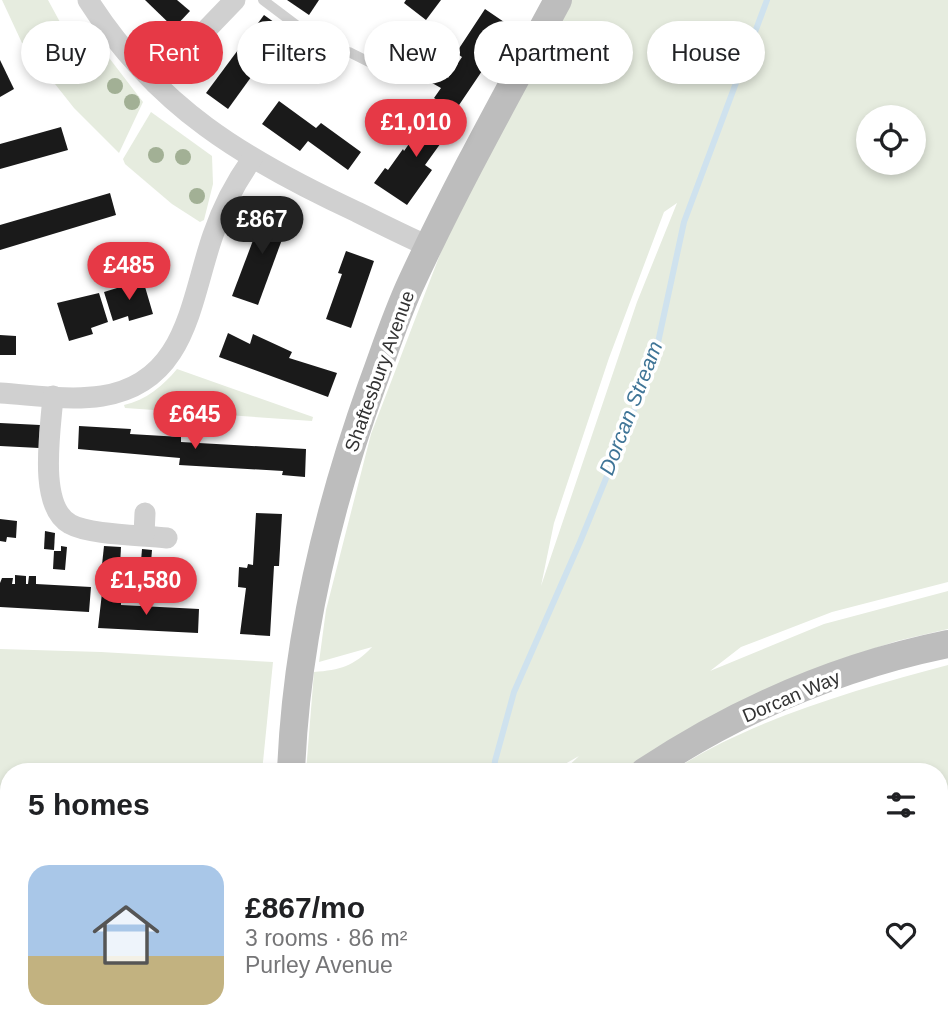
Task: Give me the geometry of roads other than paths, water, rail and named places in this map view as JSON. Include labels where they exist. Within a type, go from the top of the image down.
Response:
[{"type":"street","points":[[88,0],[124,50]]},
{"type":"street","points":[[215,21],[235,0]]},
{"type":"street","name":"Shaftesbury Avenue","points":[[292,763],[307,637],[338,491],[379,366],[408,291],[429,247],[558,0]]},
{"type":"street","points":[[156,84],[217,136],[252,159],[311,191],[429,247]]},
{"type":"street","points":[[0,393],[93,397],[115,393],[141,382],[160,368],[174,349],[186,323],[221,212],[236,181],[252,159]]},
{"type":"street","points":[[53,396],[49,483],[53,506],[59,514],[70,524],[79,527],[167,538]]},
{"type":"street","points":[[144,536],[145,513]]},
{"type":"street","name":"Dorcan Way","points":[[658,763],[706,733],[801,689],[881,661],[948,644]]},
{"type":"lane","points":[[263,0],[324,46],[349,52],[364,60]]},
{"type":"waterway","name":"Dorcan Stream","points":[[495,763],[514,692],[580,542],[654,361],[684,222],[767,0]]}]
